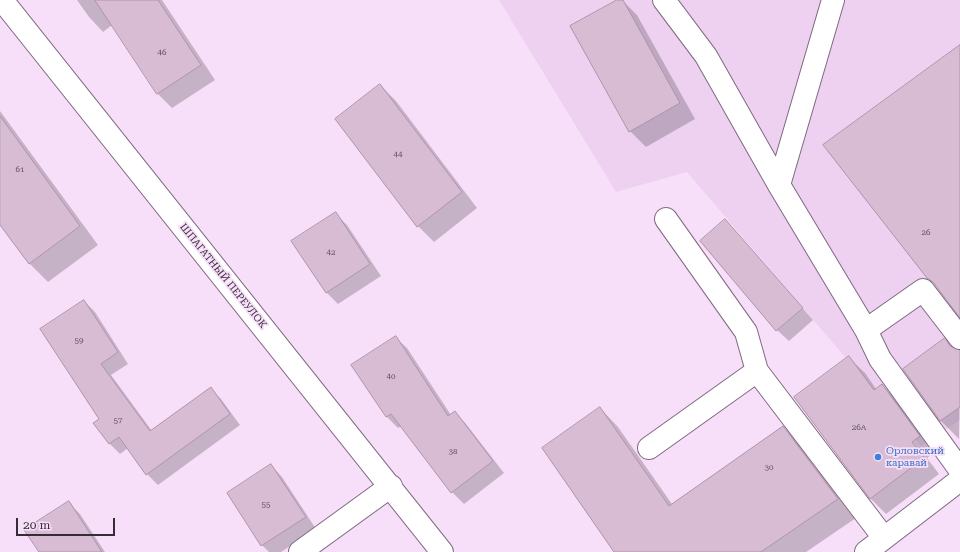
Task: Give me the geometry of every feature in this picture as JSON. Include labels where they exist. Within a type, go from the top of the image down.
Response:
[{"type":"street","name":"ШПАГАТНЫЙ ПЕРЕУЛОК","points":[[2,0],[391,486],[442,552]]},
{"type":"street","points":[[664,0],[706,56],[779,185],[866,330],[880,359],[960,470]]},
{"type":"street","points":[[779,185],[833,0]]},
{"type":"street","points":[[666,219],[746,332],[757,371],[884,538]]},
{"type":"street","points":[[866,330],[923,290],[960,338]]},
{"type":"street","points":[[649,448],[757,371]]},
{"type":"street","points":[[866,552],[960,480]]},
{"type":"street","points":[[300,552],[391,486]]},
{"type":"shaded area","points":[[499,0],[960,0],[960,420],[921,446],[687,172],[616,192]]},
{"type":"building","points":[[95,0],[158,0],[201,65],[157,94]]},
{"type":"building","points":[[617,0],[623,0],[680,103],[629,132],[570,26]]},
{"type":"building","points":[[960,45],[960,318],[823,145]]},
{"type":"building","points":[[380,84],[462,192],[417,227],[335,119]]},
{"type":"building","points":[[0,116],[80,226],[29,264],[0,225]]},
{"type":"building","points":[[336,212],[370,264],[326,293],[291,241]]},
{"type":"building","points":[[725,219],[803,308],[776,331],[700,241]]},
{"type":"building","points":[[84,300],[118,352],[101,364],[150,431],[211,387],[230,414],[146,475],[119,437],[109,444],[93,423],[99,419],[40,329]]},
{"type":"building","points":[[396,336],[448,416],[455,411],[493,461],[451,493],[391,414],[386,417],[351,365]]},
{"type":"building","points":[[945,338],[950,346],[960,350],[960,407],[940,421],[903,369]]},
{"type":"building","points":[[849,356],[874,390],[882,384],[920,436],[912,442],[924,458],[870,499],[794,397]]},
{"type":"building","points":[[600,407],[669,506],[783,426],[838,499],[761,552],[614,552],[542,448]]},
{"type":"building","points":[[271,464],[306,517],[261,546],[227,493]]},
{"type":"building","points":[[69,501],[102,552],[39,552],[24,530]]},
{"type":"place","name":"Орловский каравай","points":[[878,457]]}]
